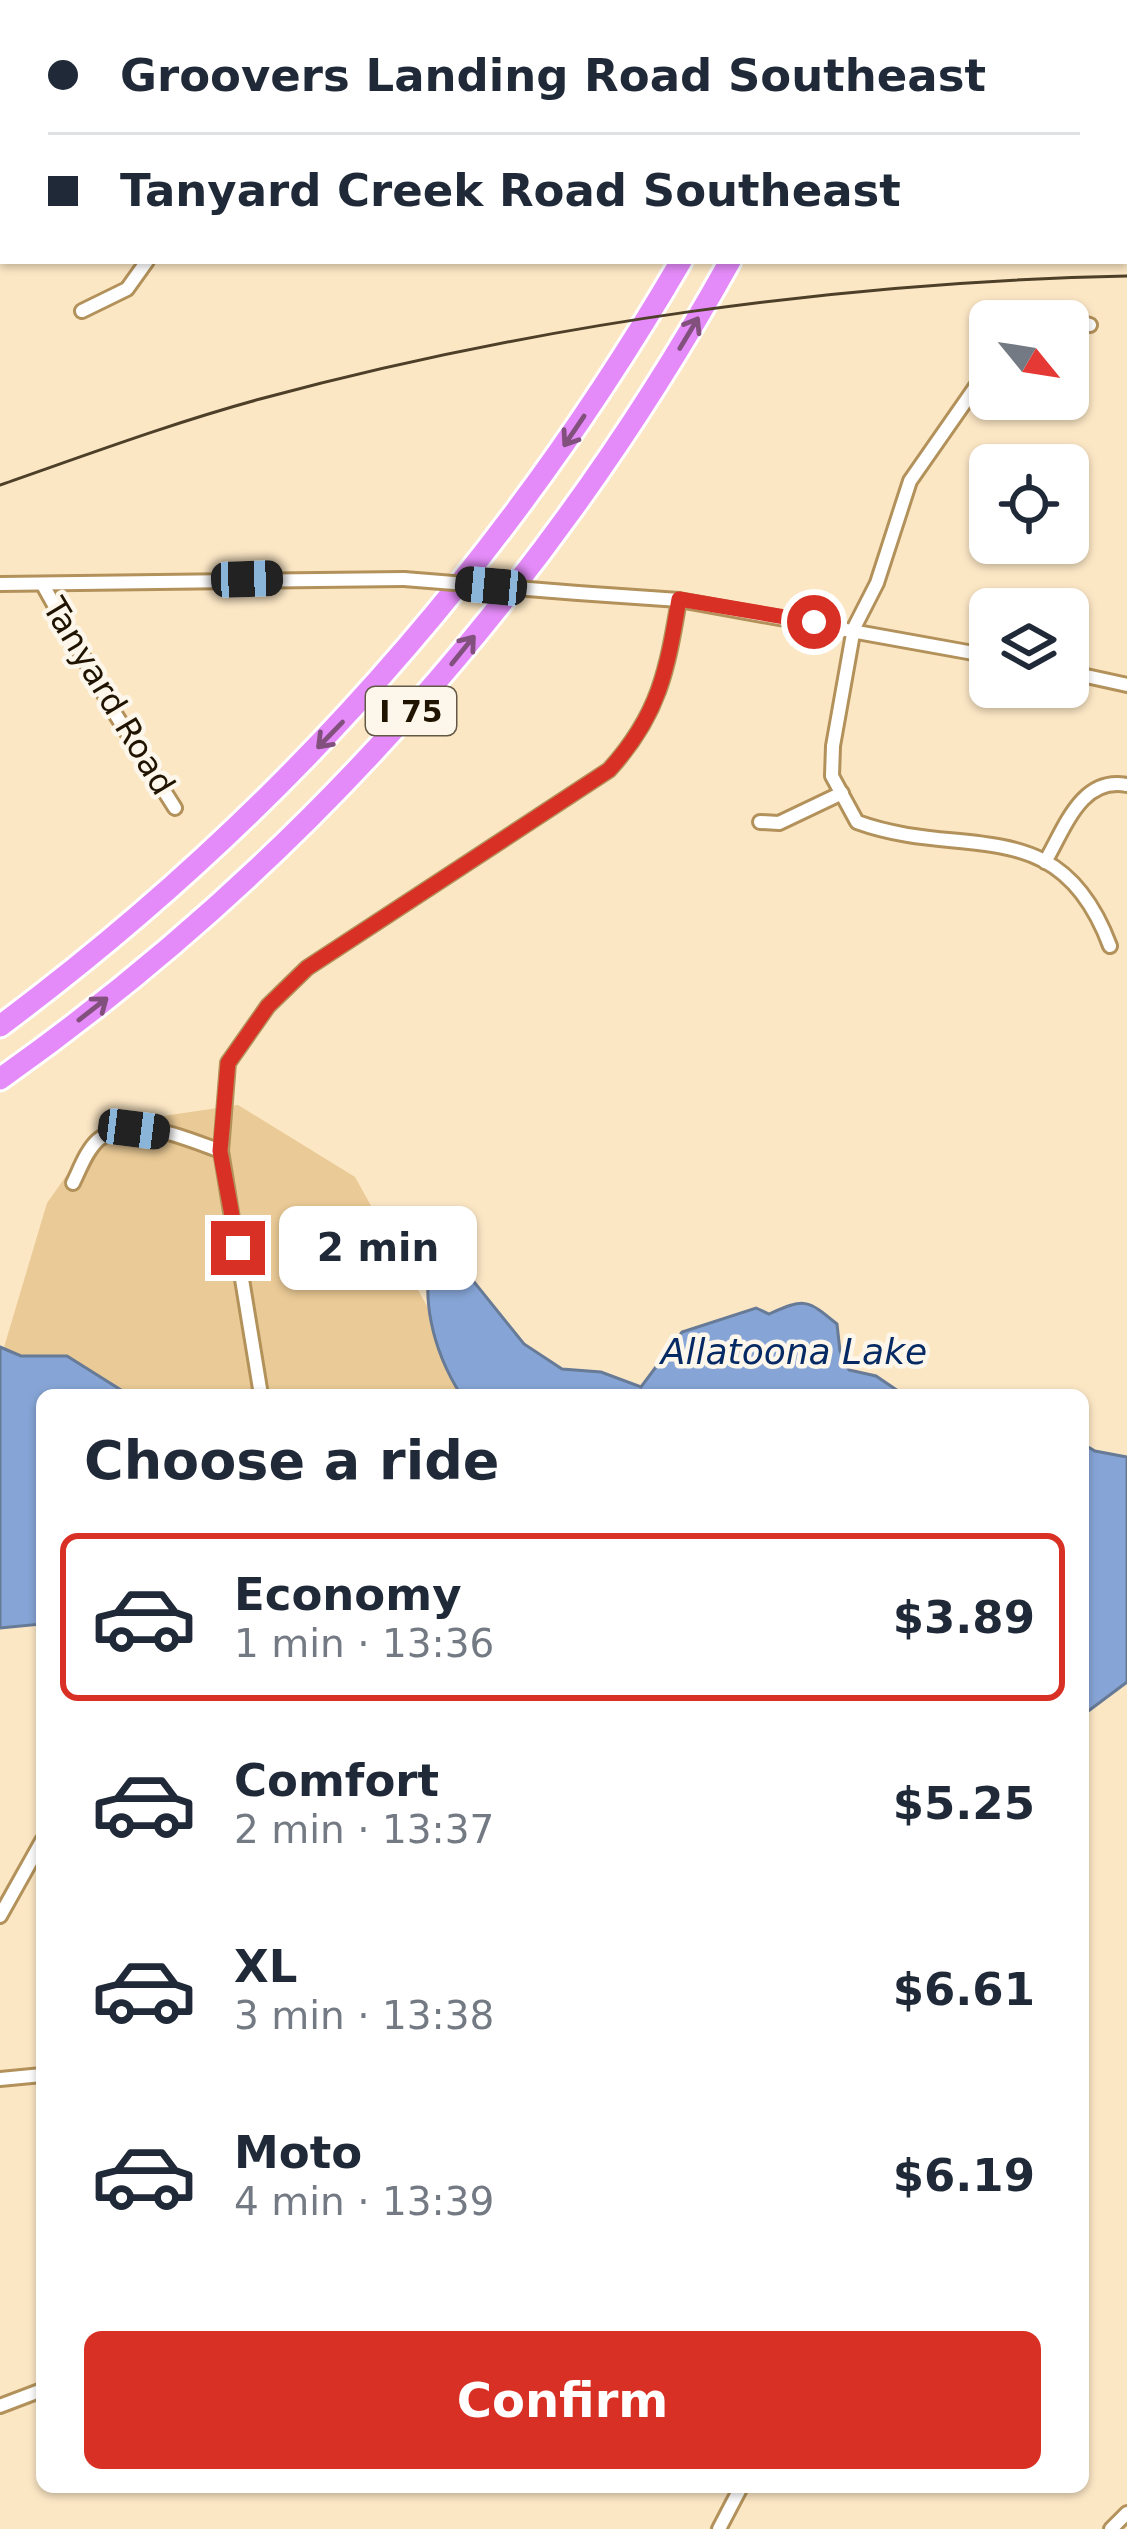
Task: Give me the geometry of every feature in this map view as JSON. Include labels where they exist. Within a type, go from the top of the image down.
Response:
[{"type":"highway","name":"I 75","points":[[0,1026],[177,884],[294,772],[394,665],[551,465],[679,264]]},
{"type":"highway","name":"I 75","points":[[0,1079],[103,1002],[220,902],[325,803],[427,693],[508,595],[604,464],[728,264]]},
{"type":"street","points":[[82,311],[127,290],[145,264]]},
{"type":"street","points":[[969,396],[910,481],[877,583],[854,628],[832,746],[832,776],[857,821],[879,830],[1001,845],[1070,875],[1096,908],[1110,946]]},
{"type":"street","points":[[0,584],[404,578],[679,599],[969,652]]},
{"type":"street","name":"Tanyard Road","points":[[43,585],[175,808]]},
{"type":"street","points":[[260,1389],[220,1151],[228,1063],[268,1006],[307,968],[609,770],[635,742],[653,712],[667,674],[679,599]]},
{"type":"street","points":[[1089,677],[1127,685]]},
{"type":"street","points":[[1046,862],[1084,794],[1110,782],[1127,785]]},
{"type":"street","points":[[760,822],[779,823],[842,793]]},
{"type":"street","points":[[73,1183],[88,1152],[112,1132],[168,1132],[220,1151]]},
{"type":"street","points":[[0,1916],[36,1852]]},
{"type":"street","points":[[0,2079],[36,2075]]},
{"type":"street","points":[[0,2406],[36,2392]]},
{"type":"street","points":[[719,2529],[738,2493]]},
{"type":"street","points":[[1111,2529],[1127,2513]]},
{"type":"shaded area","points":[[238,1105],[355,1177],[427,1306],[443,1357],[466,1389],[36,1389],[2,1354],[47,1203],[102,1125]]},
{"type":"water","name":"Allatoona Lake","points":[[435,1244],[454,1257],[524,1344],[562,1369],[601,1372],[641,1387],[682,1332],[756,1308],[769,1314],[805,1304],[837,1324],[840,1351],[849,1370],[876,1376],[895,1389],[458,1389],[431,1322],[430,1263]]},
{"type":"water","points":[[0,1347],[21,1356],[67,1356],[119,1389],[36,1389],[36,1625],[0,1628]]},
{"type":"water","points":[[1089,1448],[1127,1457],[1127,1682],[1089,1710]]},
{"type":"railway","points":[[0,485],[260,399],[472,349],[800,298],[1127,276]]},
{"type":"route","points":[[238,1248],[220,1151],[228,1063],[268,1006],[307,968],[609,770],[635,742],[653,712],[667,674],[679,599],[814,622]]}]
